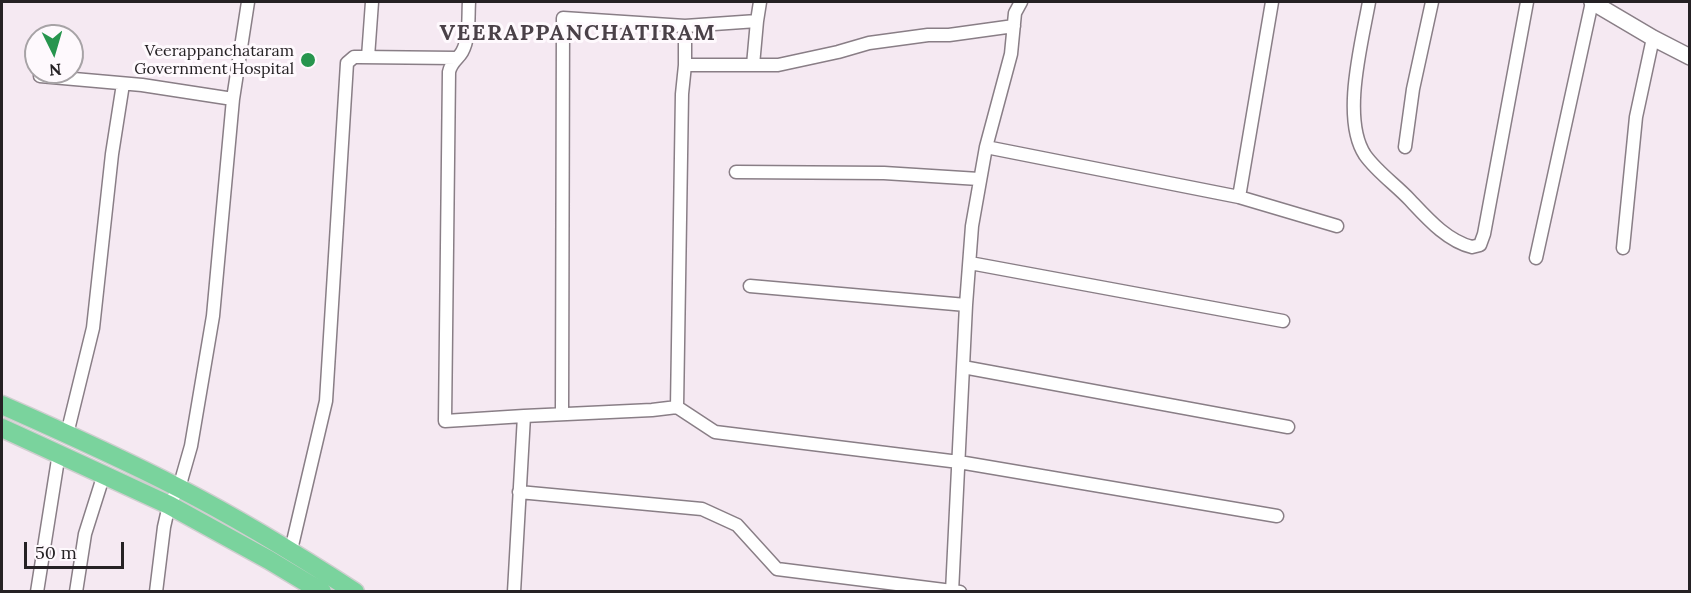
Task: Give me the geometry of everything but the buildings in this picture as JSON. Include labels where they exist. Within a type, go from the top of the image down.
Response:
[{"type":"main road","points":[[2,405],[179,488],[291,550],[355,591]]},
{"type":"main road","points":[[2,428],[170,505],[295,584],[322,591]]},
{"type":"street","points":[[156,591],[164,527],[170,505],[179,488],[190,446],[213,316],[233,99],[248,2]]},
{"type":"street","points":[[368,57],[372,2]]},
{"type":"street","points":[[469,2],[465,43],[462,53],[451,65],[449,72],[445,421],[677,407],[715,432],[959,462],[1277,516]]},
{"type":"street","points":[[753,65],[760,2]]},
{"type":"street","points":[[519,492],[702,509],[737,525],[777,569],[955,591],[963,367],[972,226],[986,147],[1011,54],[1015,13],[1021,2]]},
{"type":"street","points":[[1239,197],[1272,2]]},
{"type":"street","points":[[1369,2],[1355,81],[1355,116],[1360,146],[1373,164],[1430,221],[1461,243],[1472,247],[1480,245],[1484,234],[1527,2]]},
{"type":"street","points":[[1405,147],[1413,89],[1432,2]]},
{"type":"street","points":[[1536,258],[1592,2],[1689,57]]},
{"type":"street","points":[[562,414],[563,18],[685,26],[758,21]]},
{"type":"street","points":[[677,407],[685,26]]},
{"type":"street","points":[[685,65],[778,65],[869,43],[1014,26]]},
{"type":"street","points":[[1623,248],[1636,117],[1653,38]]},
{"type":"street","points":[[291,550],[326,401],[347,63],[354,57],[456,58]]},
{"type":"street","points":[[84,80],[142,85],[233,99]]},
{"type":"street","points":[[67,434],[93,328],[112,154],[123,84]]},
{"type":"street","points":[[986,147],[1239,197],[1337,226]]},
{"type":"street","points":[[736,172],[884,173],[979,179]]},
{"type":"street","points":[[970,263],[1283,321]]},
{"type":"street","points":[[750,286],[966,304]]},
{"type":"street","points":[[963,367],[1288,427]]},
{"type":"street","points":[[514,591],[524,416]]},
{"type":"street","points":[[38,591],[59,453]]},
{"type":"street","points":[[76,591],[85,534],[104,474]]},
{"type":"place","name":"Veerappanchataram Government Hospital","points":[[308,60]]},
{"type":"district","name":"VEERAPPANCHATIRAM","points":[[578,34]]}]
